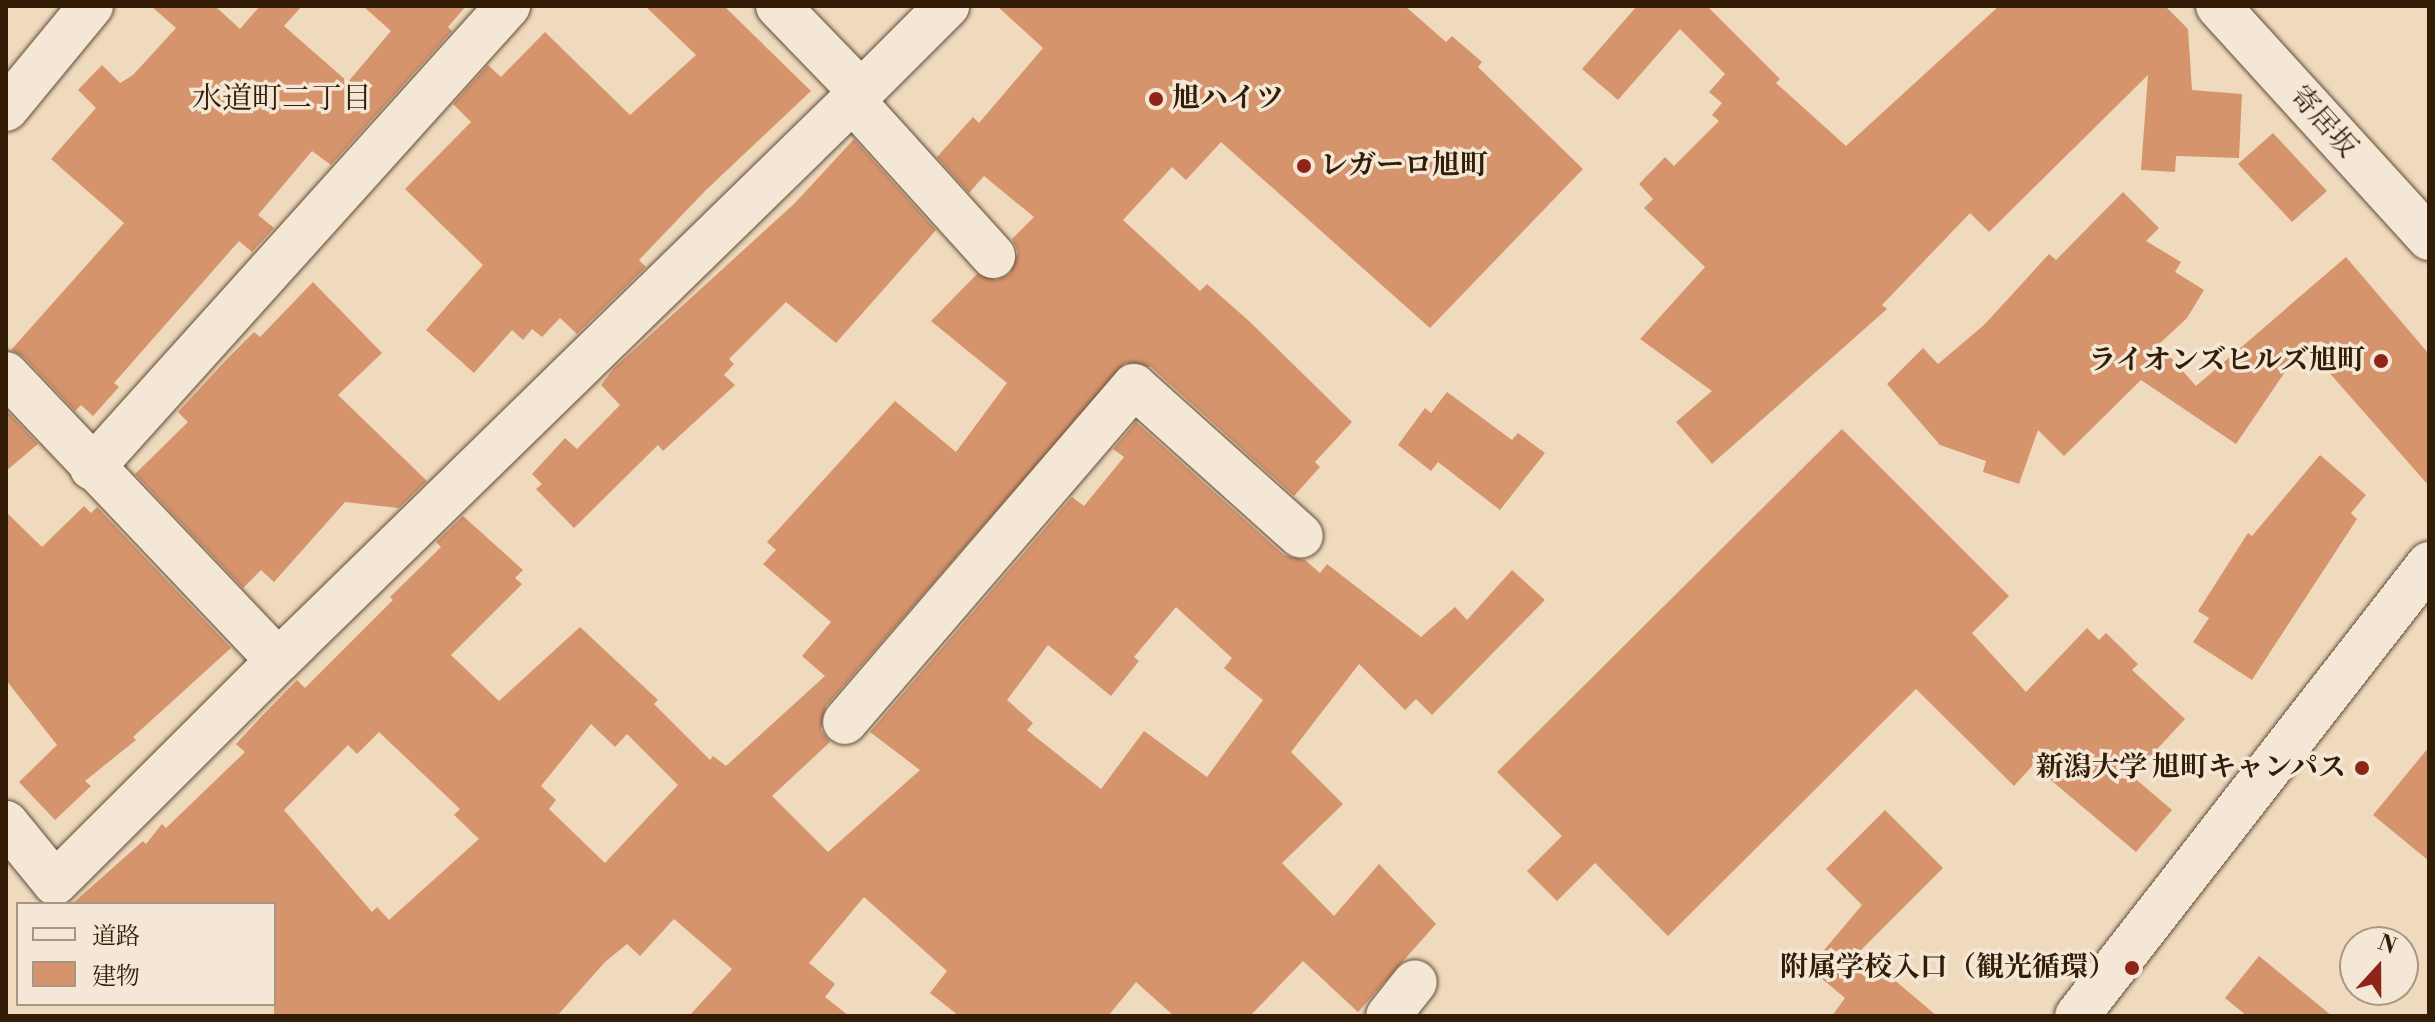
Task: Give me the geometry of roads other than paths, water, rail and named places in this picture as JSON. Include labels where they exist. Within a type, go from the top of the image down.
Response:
[{"type":"street","points":[[6,109],[91,6]]},
{"type":"street","points":[[92,468],[508,6]]},
{"type":"street","points":[[778,6],[993,256]]},
{"type":"street","points":[[6,823],[55,883],[947,6]]},
{"type":"street","name":"寄居坂","points":[[2218,6],[2429,238]]},
{"type":"street","points":[[6,374],[278,661]]},
{"type":"street","points":[[845,722],[1134,386],[1301,536]]},
{"type":"street","points":[[2077,1016],[2429,564]]},
{"type":"street","points":[[1388,1016],[1415,982]]},
{"type":"place","name":"旭ハイツ","points":[[1156,99]]},
{"type":"place","name":"レガーロ旭町","points":[[1304,166]]},
{"type":"place","name":"ライオンズヒルズ旭町","points":[[2381,361]]},
{"type":"place","name":"新潟大学 旭町キャンパス","points":[[2362,768]]},
{"type":"place","name":"附属学校入口（観光循環）","points":[[2132,968]]},
{"type":"district","name":"水道町二丁目","points":[[282,99]]}]
